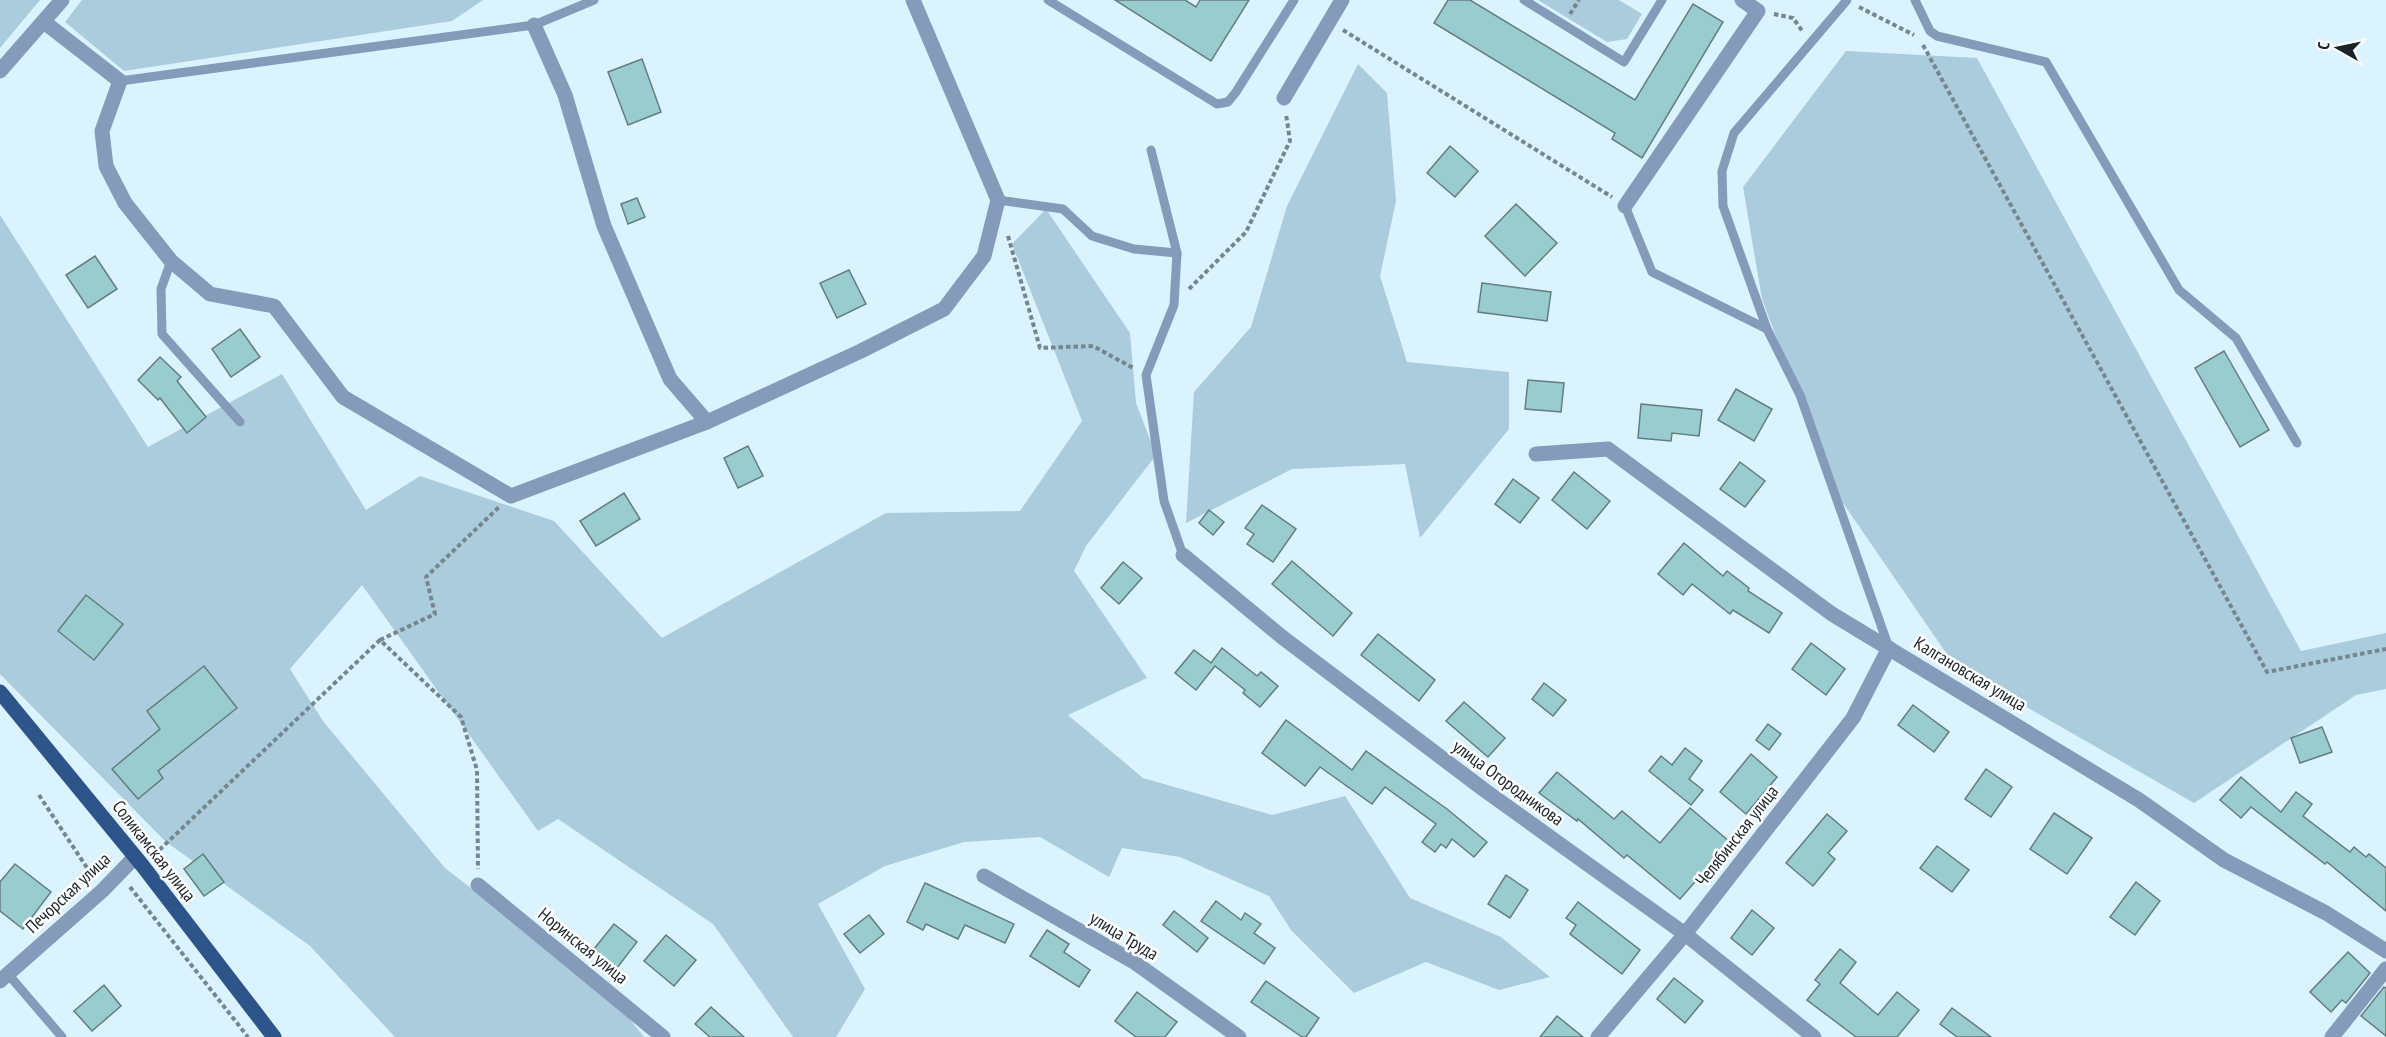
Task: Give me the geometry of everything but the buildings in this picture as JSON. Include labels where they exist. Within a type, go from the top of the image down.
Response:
[{"type":"main road","name":"Соликамская улица","points":[[0,692],[139,861],[267,1034]]},
{"type":"street","points":[[0,71],[62,0]]},
{"type":"street","points":[[44,22],[120,81],[102,132],[106,166],[125,203],[171,261],[210,294],[274,306],[343,397],[511,496],[706,422],[861,351],[944,309],[984,256],[998,200],[913,0]]},
{"type":"street","points":[[1284,98],[1342,0]]},
{"type":"street","points":[[1626,206],[1758,11],[1742,0]]},
{"type":"street","points":[[534,26],[565,95],[604,226],[670,379],[706,422]]},
{"type":"street","name":"Калгановская улица","points":[[1536,454],[1608,449],[1832,614],[2139,800],[2224,860],[2326,913],[2386,951]]},
{"type":"street","name":"улица Огородникова","points":[[1183,555],[1282,637],[1454,768],[1685,934],[1814,1037]]},
{"type":"street","name":"Челябинская улица","points":[[1598,1037],[1685,934],[1853,718],[1889,648]]},
{"type":"street","name":"Печорская улица","points":[[4,978],[102,891],[119,873],[139,861]]},
{"type":"street","name":"улица Труда","points":[[984,876],[1134,962],[1239,1037]]},
{"type":"street","name":"Норинская улица","points":[[478,885],[663,1037]]},
{"type":"street","points":[[2332,1037],[2386,969]]},
{"type":"lane","points":[[120,81],[534,26],[594,0]]},
{"type":"lane","points":[[1047,0],[1217,104],[1228,102],[1236,92],[1294,0]]},
{"type":"lane","points":[[1524,0],[1624,62],[1662,0]]},
{"type":"lane","points":[[1846,0],[1734,133],[1722,171],[1723,206],[1767,329],[1800,395],[1889,648]]},
{"type":"lane","points":[[1914,0],[1930,31],[1937,36],[2046,62],[2179,290],[2236,338],[2297,442]]},
{"type":"lane","points":[[1152,150],[1177,253],[1174,305],[1146,375],[1164,501],[1183,555]]},
{"type":"lane","points":[[998,200],[1063,209],[1092,236],[1134,249],[1177,253]]},
{"type":"lane","points":[[1626,206],[1652,272],[1767,329]]},
{"type":"lane","points":[[171,261],[161,289],[162,334],[240,422]]},
{"type":"lane","points":[[4,978],[62,1037]]},
{"type":"path","points":[[1846,0],[1918,37],[2268,672],[2386,649]]},
{"type":"path","points":[[1758,11],[1793,18],[1811,42]]},
{"type":"path","points":[[1329,21],[1626,206]]},
{"type":"path","points":[[1174,305],[1246,232],[1290,141],[1284,98]]},
{"type":"path","points":[[1008,234],[1040,348],[1093,346],[1146,375]]},
{"type":"path","points":[[139,861],[380,640],[435,615],[426,577],[511,496]]},
{"type":"path","points":[[380,640],[460,717],[477,770],[478,885]]},
{"type":"path","points":[[39,795],[102,891]]},
{"type":"path","points":[[119,873],[248,1037]]},
{"type":"shaded area","points":[[0,0],[40,0],[0,48]]},
{"type":"shaded area","points":[[82,0],[483,0],[452,21],[124,71],[65,22]]},
{"type":"shaded area","points":[[1538,0],[1619,0],[1642,14],[1627,39],[1607,42]]},
{"type":"shaded area","points":[[1846,51],[1977,58],[2301,651],[2386,633],[2386,689],[2356,695],[2194,803],[1955,666],[1832,487],[1762,299],[1743,187]]},
{"type":"shaded area","points":[[1358,64],[1387,93],[1396,201],[1380,276],[1407,362],[1509,372],[1509,429],[1420,538],[1405,464],[1292,469],[1186,523],[1194,392],[1251,327],[1287,206]]},
{"type":"shaded area","points":[[1046,209],[1130,333],[1136,403],[1156,455],[1086,546],[1074,571],[1147,678],[1068,715],[1143,778],[1272,815],[1345,796],[1410,898],[1501,937],[1550,977],[1499,990],[1426,962],[1354,993],[1291,930],[1269,896],[1180,857],[1122,848],[1109,877],[1040,837],[964,842],[885,866],[818,904],[865,989],[836,1037],[793,1037],[713,924],[558,819],[538,831],[362,585],[290,669],[323,721],[445,868],[614,999],[644,1037],[395,1037],[310,946],[165,841],[0,674],[0,215],[148,447],[282,374],[366,510],[420,476],[554,521],[662,638],[886,513],[1020,511],[1082,421],[1012,244]]}]
